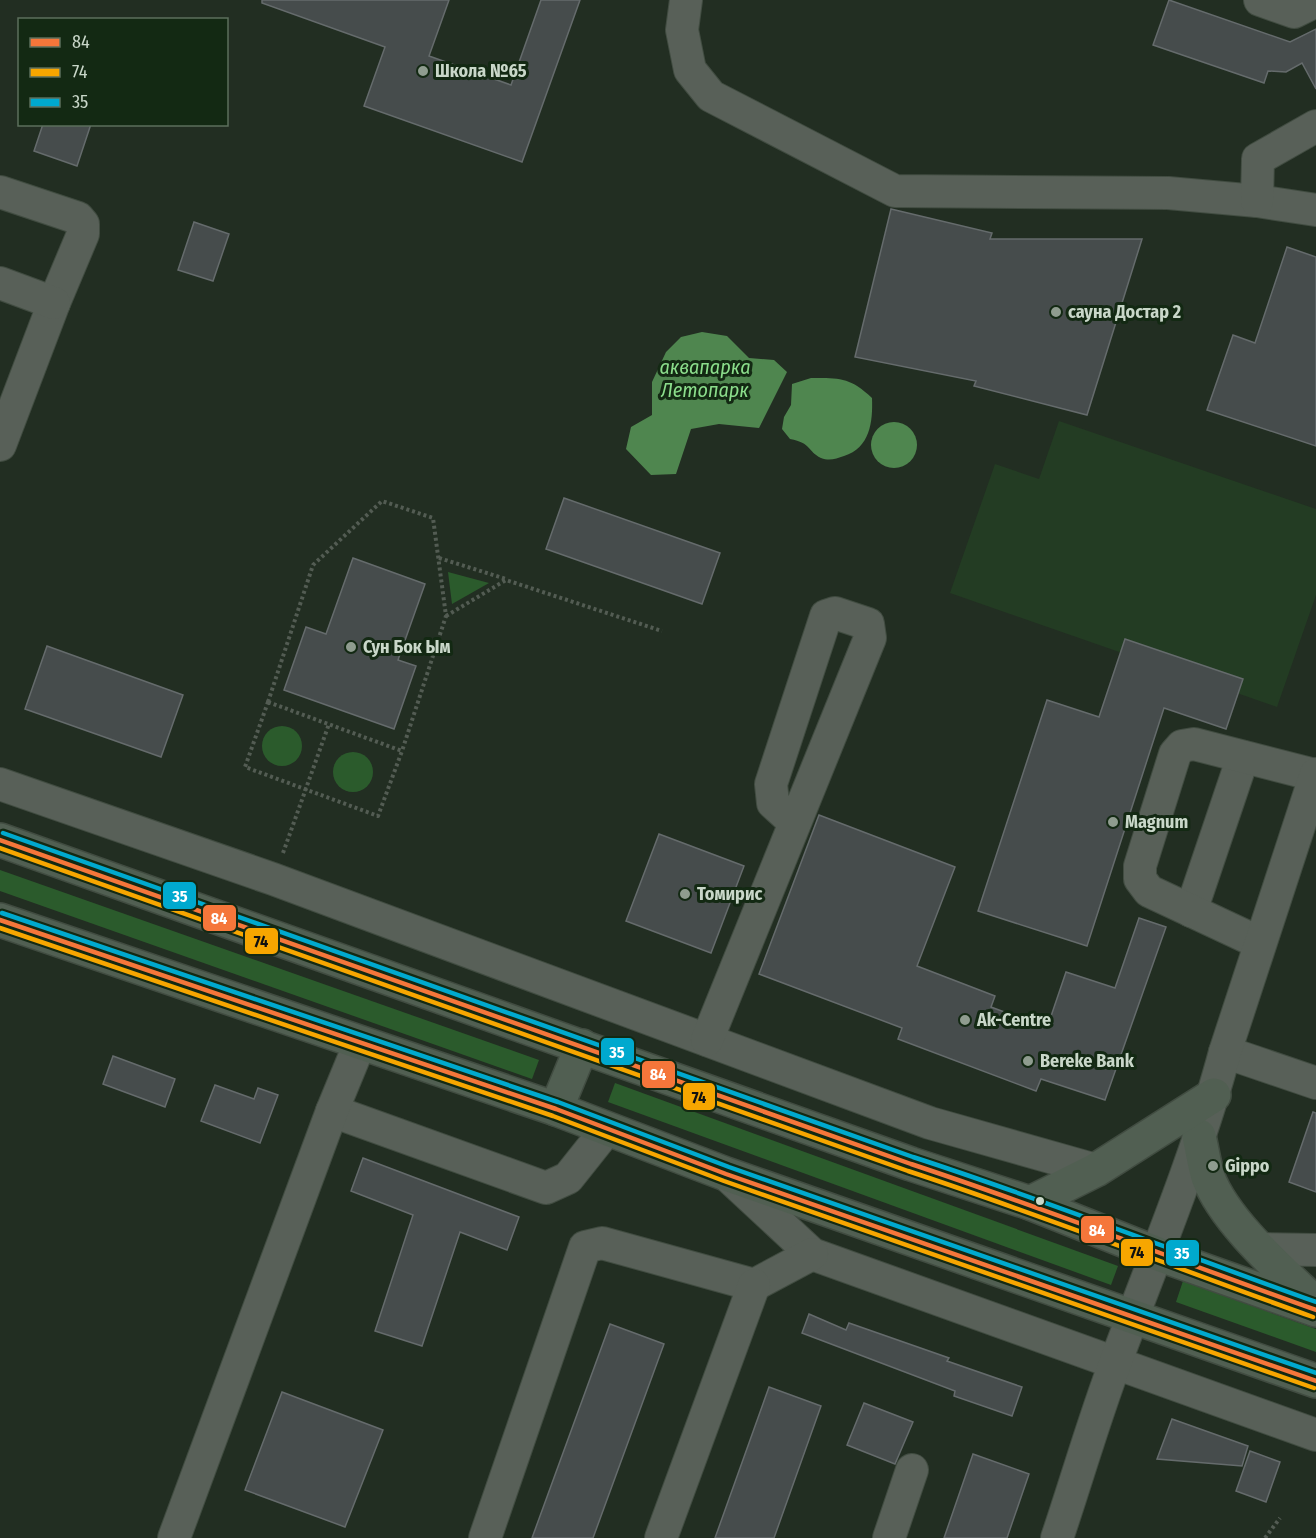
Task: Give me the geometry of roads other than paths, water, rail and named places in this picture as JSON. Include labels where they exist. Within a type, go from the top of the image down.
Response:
[{"type":"main road","points":[[0,840],[911,1164],[1030,1203],[1158,1254],[1316,1310]]},
{"type":"main road","points":[[0,920],[556,1110],[726,1174],[1316,1381]]},
{"type":"main road","points":[[556,1110],[582,1046]]},
{"type":"main road","points":[[1030,1203],[1096,1170],[1214,1095]]},
{"type":"main road","points":[[1199,1136],[1209,1178],[1230,1212],[1259,1249],[1316,1304]]},
{"type":"street","points":[[686,0],[682,30],[690,70],[711,96],[895,191],[1168,194],[1257,201],[1316,210]]},
{"type":"street","points":[[1260,0],[1294,12],[1316,1]]},
{"type":"street","points":[[1257,201],[1258,159],[1316,126]]},
{"type":"street","points":[[0,192],[78,218],[83,224],[83,234],[54,303],[13,373],[0,445]]},
{"type":"street","points":[[0,283],[54,303]]},
{"type":"street","points":[[707,1040],[795,823],[870,638],[868,624],[835,613],[826,616],[771,784],[773,803],[795,823]]},
{"type":"street","points":[[1057,1538],[1115,1363],[1158,1254],[1214,1095],[1225,1052],[1316,775],[1194,744],[1182,746],[1174,754],[1140,866],[1140,879],[1149,891],[1260,943]]},
{"type":"street","points":[[1191,910],[1243,757]]},
{"type":"street","points":[[0,784],[273,879],[930,1123],[1096,1170]]},
{"type":"street","points":[[174,1538],[332,1111],[360,1043]]},
{"type":"street","points":[[1225,1052],[1316,1083]]},
{"type":"street","points":[[332,1111],[546,1188],[568,1178],[607,1129]]},
{"type":"street","points":[[911,1164],[930,1123]]},
{"type":"street","points":[[726,1174],[812,1254],[1316,1436]]},
{"type":"street","points":[[485,1538],[585,1247],[602,1243],[754,1285]]},
{"type":"street","points":[[1259,1249],[1316,1250]]},
{"type":"street","points":[[661,1538],[754,1285],[812,1254]]},
{"type":"street","points":[[889,1538],[912,1470]]},
{"type":"water","name":"аквапарка Летопарк","points":[[702,332],[727,336],[749,358],[774,360],[787,372],[759,428],[719,424],[691,429],[676,474],[651,475],[626,449],[631,427],[652,415],[652,382],[666,352],[681,337]]},
{"type":"water","points":[[811,378],[844,380],[857,386],[872,398],[872,416],[868,433],[865,440],[853,452],[835,459],[821,458],[806,445],[790,439],[782,429],[784,417],[791,405],[792,384]]},
{"type":"water","points":[[894,422],[910,429],[917,445],[910,461],[894,468],[878,461],[871,445],[878,429]]},
{"type":"place","name":"Школа №65","points":[[423,71]]},
{"type":"place","name":"сауна Достар 2","points":[[1056,312]]},
{"type":"place","name":"Сун Бок Ым","points":[[351,647]]},
{"type":"place","name":"Magnum","points":[[1113,822]]},
{"type":"place","name":"Томирис","points":[[685,894]]},
{"type":"place","name":"Ak-Centre","points":[[965,1020]]},
{"type":"place","name":"Bereke Bank","points":[[1028,1061]]},
{"type":"place","name":"Gippo","points":[[1213,1166]]}]
